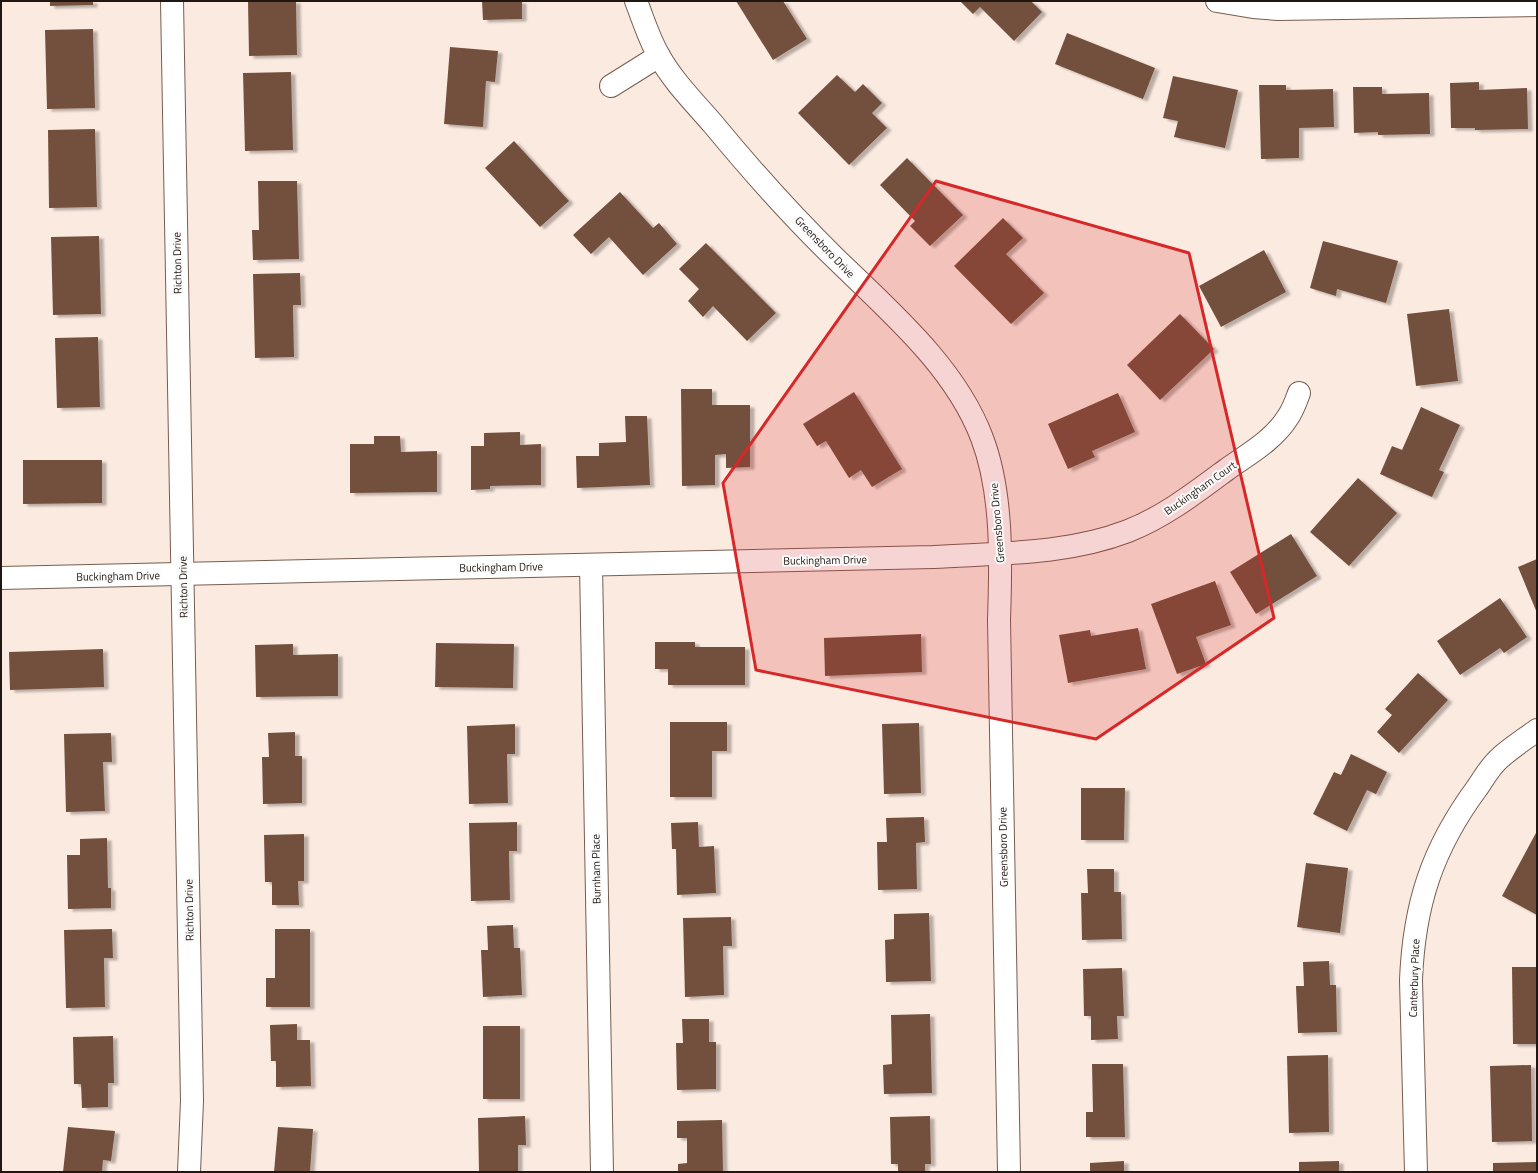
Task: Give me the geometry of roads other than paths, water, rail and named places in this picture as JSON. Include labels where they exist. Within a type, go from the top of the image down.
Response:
[{"type":"street","name":"Richton Drive","points":[[172,1],[192,1101],[189,1172]]},
{"type":"street","name":"Greensboro Drive","points":[[636,1],[659,56],[678,82],[752,171],[817,241],[896,318],[954,384],[983,439],[992,473],[1002,552],[999,620],[1008,1172]]},
{"type":"street","points":[[1217,1],[1253,8],[1278,9],[1395,4],[1537,5]]},
{"type":"street","points":[[611,86],[659,56]]},
{"type":"street","name":"Buckingham Court","points":[[1002,552],[1062,549],[1084,544],[1128,531],[1165,513],[1275,434],[1288,417],[1300,392]]},
{"type":"street","name":"Buckingham Drive","points":[[1,578],[933,557],[1002,552]]},
{"type":"street","name":"Burnham Place","points":[[590,565],[602,1172]]},
{"type":"street","name":"Canterbury Place","points":[[1416,1172],[1412,980],[1413,949],[1420,904],[1434,861],[1448,831],[1464,806],[1499,758],[1537,730]]}]
